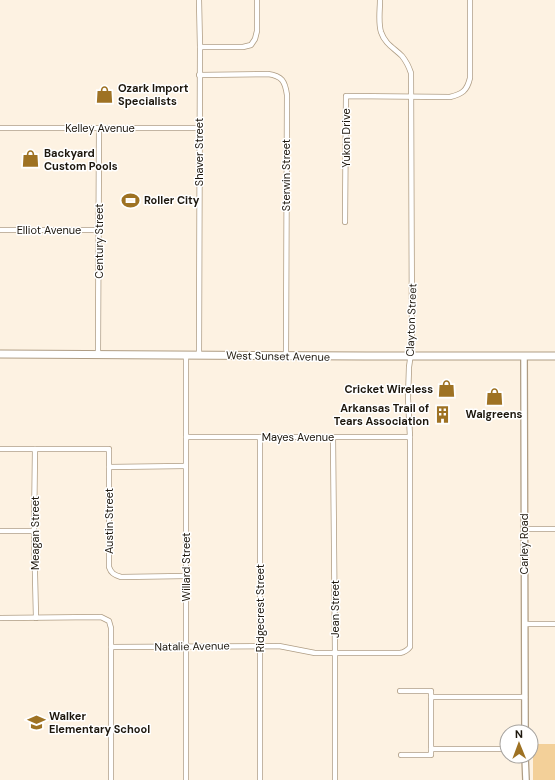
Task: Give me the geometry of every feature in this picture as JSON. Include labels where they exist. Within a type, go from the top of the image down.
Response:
[{"type":"highway","name":"West Sunset Avenue","points":[[0,354],[555,356]]},
{"type":"street","name":"Shaver Street","points":[[199,0],[199,355]]},
{"type":"street","points":[[200,47],[243,47],[251,45],[255,39],[257,31],[257,0]]},
{"type":"street","name":"Clayton Street","points":[[380,0],[380,24],[384,39],[401,56],[412,73],[412,346],[408,392],[410,437],[410,647],[408,650]]},
{"type":"street","points":[[412,97],[450,97],[459,95],[468,86],[470,78],[470,0]]},
{"type":"street","name":"Sterwin Street","points":[[200,75],[276,75],[282,79],[286,86],[286,356]]},
{"type":"street","name":"Yukon Drive","points":[[345,222],[346,96],[412,97]]},
{"type":"street","name":"Kelley Avenue","points":[[0,128],[199,128]]},
{"type":"street","name":"Century Street","points":[[98,354],[99,128]]},
{"type":"street","name":"Elliot Avenue","points":[[0,230],[99,230]]},
{"type":"street","name":"Willard Street","points":[[186,355],[186,780]]},
{"type":"street","name":"Carley Road","points":[[524,356],[525,724]]},
{"type":"street","name":"Mayes Avenue","points":[[186,437],[410,437]]},
{"type":"street","name":"Ridgecrest Street","points":[[260,437],[260,780]]},
{"type":"street","name":"Jean Street","points":[[333,437],[335,780]]},
{"type":"street","points":[[0,449],[109,449],[109,467],[185,466]]},
{"type":"street","name":"Meagan Street","points":[[35,449],[34,531],[36,618]]},
{"type":"street","name":"Austin Street","points":[[109,467],[110,570],[113,574],[120,577],[186,576]]},
{"type":"street","points":[[524,529],[555,530]]},
{"type":"street","points":[[0,531],[34,531]]},
{"type":"street","points":[[0,618],[101,617],[106,618],[109,621],[111,628],[111,780]]},
{"type":"street","points":[[525,624],[555,624]]},
{"type":"street","name":"Natalie Avenue","points":[[111,647],[279,646],[315,653],[400,653],[408,650]]},
{"type":"street","points":[[400,691],[431,691],[431,755],[401,755]]},
{"type":"street","points":[[431,697],[525,697]]},
{"type":"street","points":[[431,749],[499,749]]},
{"type":"street","points":[[526,764],[526,780]]},
{"type":"shaded area","points":[[539,744],[555,744],[555,780],[533,780],[533,764],[539,764]]},
{"type":"place","name":"Ozark Import Specialists","points":[[105,94]]},
{"type":"place","name":"Backyard Custom Pools","points":[[31,159]]},
{"type":"place","name":"Roller City","points":[[131,200]]},
{"type":"place","name":"Cricket Wireless","points":[[446,389]]},
{"type":"place","name":"Walgreens","points":[[494,396]]},
{"type":"place","name":"Arkansas Trail of Tears Association","points":[[442,414]]},
{"type":"place","name":"Walker Elementary School","points":[[36,722]]}]
